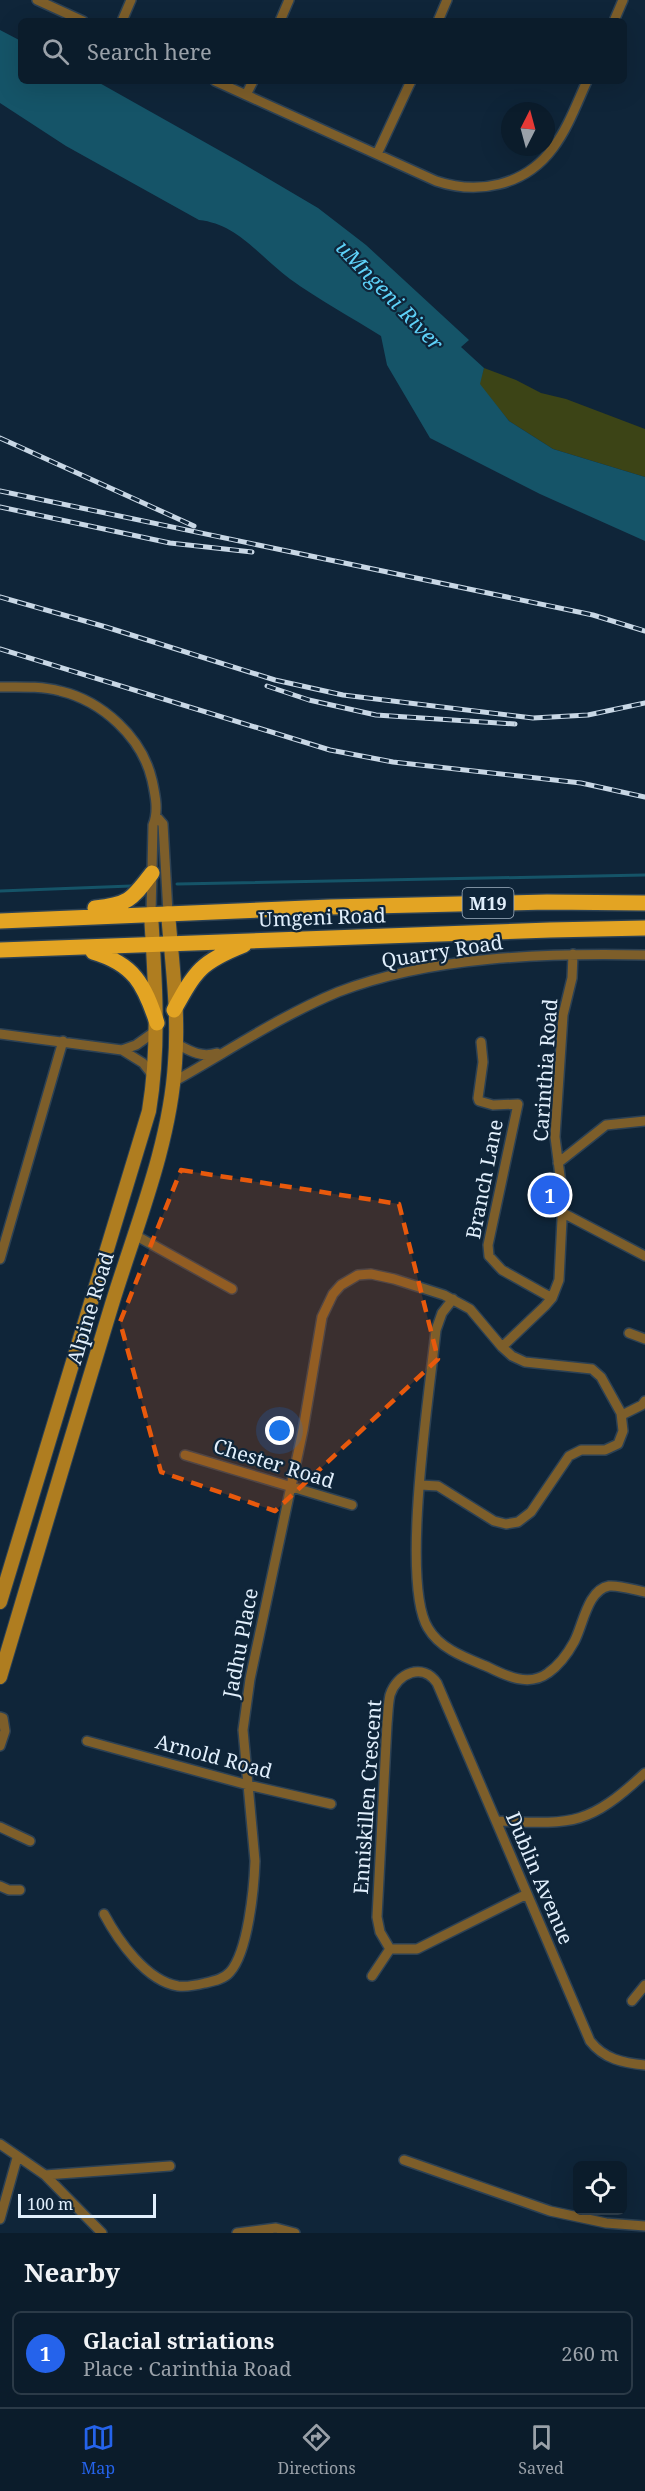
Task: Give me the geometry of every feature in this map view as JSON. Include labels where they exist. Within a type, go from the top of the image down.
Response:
[{"type":"highway","points":[[0,920],[117,905],[132,898],[152,873]]},
{"type":"highway","name":"Umgeni Road","points":[[0,920],[501,903],[645,903]]},
{"type":"highway","name":"Umgeni Road","points":[[0,950],[645,928]]},
{"type":"highway","points":[[174,1010],[189,982],[201,967],[218,955],[255,940]]},
{"type":"highway","points":[[80,948],[111,957],[135,975],[143,987],[157,1026]]},
{"type":"main road","name":"Alpine Road","points":[[0,1602],[149,1111],[155,1078],[157,1026],[152,914]]},
{"type":"main road","name":"Alpine Road","points":[[0,1677],[59,1473],[155,1169],[173,1082],[175,1043],[168,914]]},
{"type":"main road","points":[[32,1497],[48,1472],[59,1473]]},
{"type":"street","points":[[37,0],[76,18]]},
{"type":"street","points":[[123,18],[131,0]]},
{"type":"street","points":[[281,18],[289,0]]},
{"type":"street","points":[[439,18],[447,0]]},
{"type":"street","points":[[615,18],[623,0]]},
{"type":"street","points":[[222,84],[436,181],[456,187],[481,188],[508,182],[529,171],[553,148],[585,84]]},
{"type":"street","points":[[246,95],[252,84]]},
{"type":"street","points":[[377,154],[410,84]]},
{"type":"street","points":[[0,687],[36,687],[60,691],[84,700],[111,718],[131,736],[142,754],[152,781],[156,816],[153,825],[152,914]]},
{"type":"street","points":[[156,816],[163,824],[168,914]]},
{"type":"street","name":"Quarry Road","points":[[173,1082],[313,1004],[384,976],[437,966],[573,954],[645,955]]},
{"type":"street","name":"Carinthia Road","points":[[502,1347],[552,1298],[559,1280],[563,1213],[555,1144],[563,1015],[572,978],[573,954]]},
{"type":"street","points":[[122,1050],[136,1045],[157,1026]]},
{"type":"street","points":[[0,1034],[122,1050],[143,1063],[155,1078]]},
{"type":"street","points":[[0,1259],[63,1041]]},
{"type":"street","name":"Branch Lane","points":[[481,1042],[483,1062],[478,1098],[491,1105],[518,1104],[488,1245],[489,1256],[495,1264],[512,1277],[552,1298]]},
{"type":"street","name":"Quarry Road","points":[[175,1043],[193,1053],[207,1056],[225,1051]]},
{"type":"street","points":[[558,1163],[606,1125],[645,1121]]},
{"type":"street","points":[[563,1213],[645,1256]]},
{"type":"street","points":[[134,1234],[232,1289]]},
{"type":"street","name":"Jadhu Place","points":[[104,1914],[140,1965],[168,1983],[179,1986],[223,1978],[229,1974],[238,1958],[247,1928],[255,1861],[243,1730],[245,1710],[291,1489],[320,1328],[333,1294],[351,1278],[371,1274],[437,1291],[470,1309],[483,1321],[502,1347]]},
{"type":"street","points":[[453,1299],[442,1313],[436,1330],[420,1485],[417,1556],[420,1607],[432,1634],[448,1648],[516,1678],[542,1677],[557,1665],[574,1642],[593,1598],[604,1588],[616,1587],[645,1592]]},
{"type":"street","points":[[628,1333],[645,1339]]},
{"type":"street","points":[[420,1485],[438,1486],[494,1521],[506,1524],[518,1522],[531,1512],[569,1456],[581,1450],[605,1450],[618,1444],[623,1431],[622,1415],[611,1392],[597,1372],[587,1367],[541,1366],[525,1362],[512,1356],[502,1347]]},
{"type":"street","points":[[622,1415],[642,1405],[645,1401]]},
{"type":"street","name":"Chester Road","points":[[185,1455],[352,1506]]},
{"type":"street","name":"Enniskillen Crescent","points":[[390,1949],[384,1942],[377,1917],[389,1704],[395,1685],[405,1675],[419,1671],[430,1674]]},
{"type":"street","name":"Dublin Avenue","points":[[430,1674],[437,1683],[590,2041],[597,2049],[613,2059],[645,2065]]},
{"type":"street","points":[[0,1746],[5,1731],[1,1718]]},
{"type":"street","name":"Arnold Road","points":[[87,1741],[248,1785],[331,1804]]},
{"type":"street","points":[[496,1821],[555,1824],[581,1819],[610,1804],[645,1773]]},
{"type":"street","points":[[0,1827],[30,1841]]},
{"type":"street","points":[[0,1886],[9,1890],[20,1890]]},
{"type":"street","points":[[372,1976],[390,1949],[409,1951],[427,1945],[527,1894]]},
{"type":"street","points":[[632,2001],[645,1985]]},
{"type":"street","points":[[0,2144],[17,2158],[45,2175],[102,2233]]},
{"type":"street","points":[[0,2219],[17,2158]]},
{"type":"street","points":[[404,2160],[550,2211],[606,2223],[645,2226]]},
{"type":"street","points":[[45,2175],[170,2166]]},
{"type":"street","points":[[602,2233],[606,2223]]},
{"type":"street","points":[[237,2233],[276,2228],[295,2233]]},
{"type":"highlighted area","points":[[181,1170],[399,1204],[438,1359],[275,1511],[161,1472],[120,1322]]},
{"type":"green space","points":[[484,368],[516,380],[541,393],[566,399],[645,429],[645,477],[553,449],[509,421],[479,384]]},
{"type":"water","name":"uMngeni River","points":[[0,30],[18,39],[18,84],[101,84],[318,208],[366,245],[469,340],[461,347],[484,368],[480,384],[509,421],[553,449],[645,477],[645,541],[540,494],[430,438],[387,365],[381,336],[290,279],[237,235],[213,223],[199,220],[66,146],[0,103]]},
{"type":"waterway","points":[[177,884],[645,875]]},
{"type":"waterway","points":[[0,891],[131,886]]},
{"type":"railway","points":[[0,438],[194,526]]},
{"type":"railway","points":[[0,491],[593,615],[645,631]]},
{"type":"railway","points":[[0,507],[170,543],[252,552]]},
{"type":"railway","points":[[0,597],[106,627],[275,680],[343,695],[533,718],[588,715],[645,703]]},
{"type":"railway","points":[[0,649],[330,750],[393,762],[581,783],[645,797]]},
{"type":"railway","points":[[267,686],[309,700],[376,715],[515,724]]},
{"type":"place","name":"Glacial striations","points":[[550,1195]]}]
